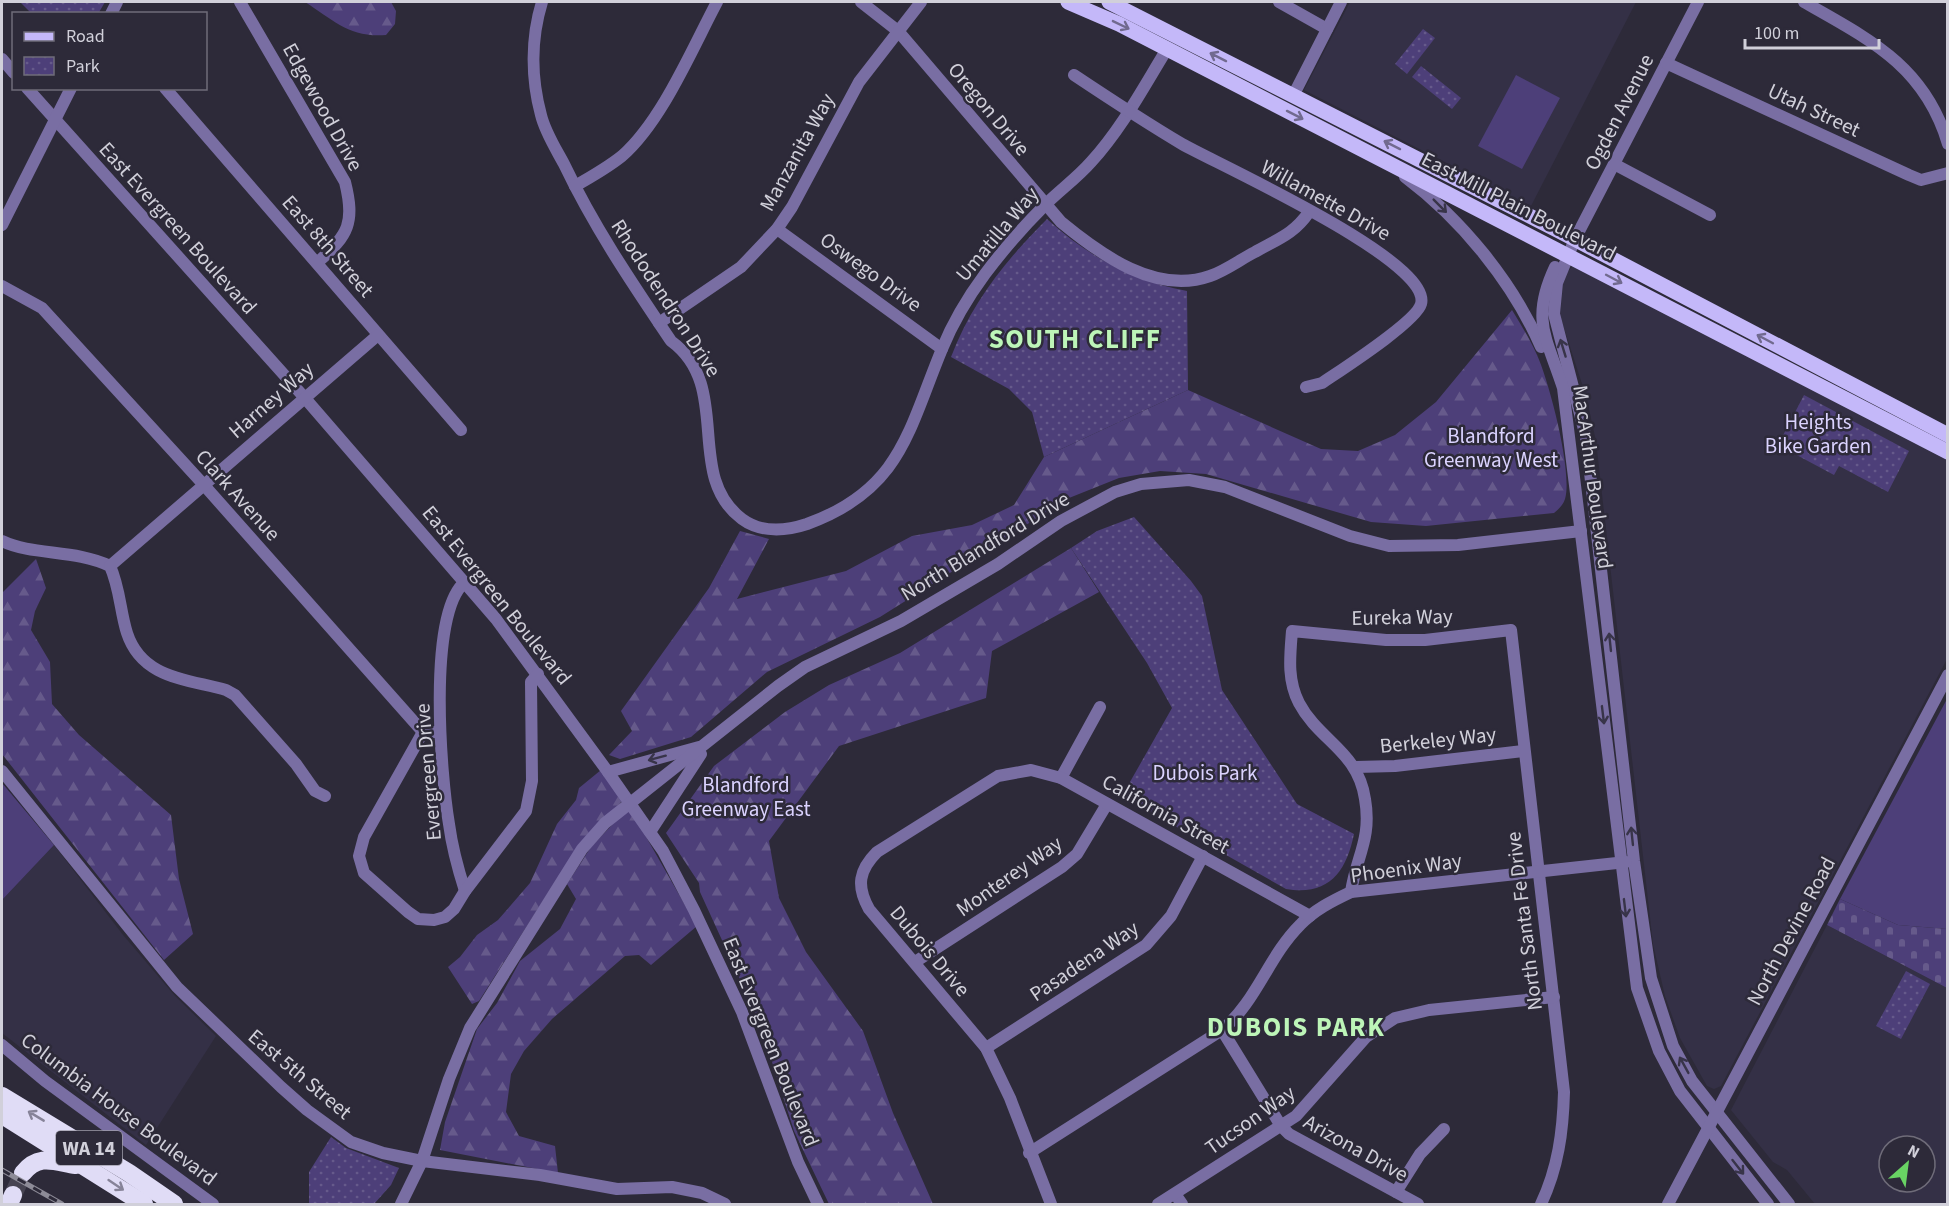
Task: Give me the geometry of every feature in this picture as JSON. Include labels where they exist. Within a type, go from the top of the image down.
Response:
[{"type":"highway","name":"WA 14","points":[[2,1096],[174,1204]]},
{"type":"highway","name":"WA 14","points":[[2,1114],[144,1204]]},
{"type":"highway","points":[[23,1173],[31,1165],[45,1159],[87,1166]]},
{"type":"main road","name":"East Mill Plain Boulevard","points":[[1068,2],[1167,49],[1378,157],[1947,452]]},
{"type":"main road","name":"East Mill Plain Boulevard","points":[[1109,2],[1575,239],[1947,435]]},
{"type":"main road","points":[[1786,369],[1792,363],[1796,364],[1843,388],[1863,391]]},
{"type":"main road","points":[[1871,412],[1876,408],[1882,409],[1940,439],[1947,440]]},
{"type":"street","name":"Edgewood Drive","points":[[240,2],[345,182],[352,209],[346,229],[336,246],[318,262]]},
{"type":"street","name":"Rhododendron Drive","points":[[542,2],[537,19],[533,69],[541,117],[606,245],[671,341],[678,346],[704,387],[714,482],[725,502],[743,520],[768,530]]},
{"type":"street","points":[[575,186],[623,155],[639,138],[656,115],[717,2]]},
{"type":"street","name":"Oregon Drive","points":[[861,2],[898,32],[1045,205],[1085,242],[1140,273],[1174,282],[1210,276],[1298,228],[1309,212]]},
{"type":"street","name":"Manzanita Way","points":[[659,323],[741,267],[777,229],[792,207],[858,82],[921,2]]},
{"type":"street","points":[[1279,2],[1327,29]]},
{"type":"street","points":[[1293,96],[1341,2]]},
{"type":"street","name":"Ogden Avenue","points":[[1575,239],[1698,2]]},
{"type":"street","points":[[1804,2],[1878,44],[1914,78],[1945,123],[1947,144]]},
{"type":"street","name":"Umatilla Way","points":[[768,530],[797,527],[824,518],[853,502],[881,479],[911,431],[942,349],[965,303],[985,274],[1045,205],[1090,164],[1130,111],[1167,49]]},
{"type":"street","points":[[2,59],[12,71]]},
{"type":"street","name":"Utah Street","points":[[1666,63],[1921,180],[1947,174]]},
{"type":"street","name":"Willamette Drive","points":[[1074,75],[1184,145],[1334,224],[1392,260],[1414,281],[1422,294],[1421,306],[1408,321],[1322,382],[1306,387]]},
{"type":"street","name":"East Evergreen Boulevard","points":[[29,90],[465,582],[538,675],[621,790],[663,851],[694,909],[742,1012],[798,1162],[818,1204]]},
{"type":"street","points":[[2,225],[70,90]]},
{"type":"street","name":"East 8th Street","points":[[167,90],[318,262],[461,430]]},
{"type":"street","points":[[1378,157],[1429,195],[1469,235],[1488,259],[1534,332],[1562,398]]},
{"type":"street","points":[[1614,164],[1710,214]]},
{"type":"street","name":"Oswego Drive","points":[[777,229],[942,349]]},
{"type":"street","name":"MacArthur Boulevard","points":[[1575,239],[1544,297],[1541,322],[1563,388],[1562,398],[1581,531],[1631,958],[1648,1023],[1680,1091],[1768,1204]]},
{"type":"street","name":"MacArthur Boulevard","points":[[1566,254],[1557,283],[1554,314],[1586,437],[1634,861],[1651,978],[1671,1042],[1692,1081],[1789,1204]]},
{"type":"street","name":"Clark Avenue","points":[[2,286],[42,308],[203,484],[423,732]]},
{"type":"street","name":"Harney Way","points":[[110,566],[303,397],[378,335]]},
{"type":"street","name":"North Blandford Drive","points":[[422,1161],[449,1079],[470,1028],[520,944],[582,849],[605,823],[778,686],[805,668],[901,621],[998,564],[1070,516],[1115,492],[1141,484],[1189,480],[1225,486],[1350,536],[1389,546],[1458,545],[1581,531]]},
{"type":"street","points":[[2,541],[18,546],[75,554],[110,566],[117,581],[128,634],[148,665],[167,676],[218,687],[235,695],[296,764],[315,790],[325,796]]},
{"type":"street","name":"Evergreen Drive","points":[[465,582],[459,586],[448,606],[442,653],[440,732],[448,824],[465,891]]},
{"type":"street","name":"Eureka Way","points":[[1356,767],[1310,720],[1298,702],[1289,669],[1292,632],[1386,640],[1415,640],[1511,630]]},
{"type":"street","name":"North Santa Fe Drive","points":[[1511,630],[1523,751],[1564,1092],[1564,1118],[1554,1171],[1541,1204]]},
{"type":"street","points":[[440,732],[423,732],[360,845],[361,865],[364,873],[418,919],[434,920],[445,917],[454,909],[526,811],[532,782],[531,682],[538,675]]},
{"type":"street","name":"North Devine Road","points":[[1668,1204],[1947,675]]},
{"type":"street","points":[[1061,778],[1100,707]]},
{"type":"street","points":[[608,772],[706,745]]},
{"type":"street","points":[[650,832],[706,745]]},
{"type":"street","name":"Berkeley Way","points":[[1356,767],[1395,766],[1523,751]]},
{"type":"street","points":[[1351,892],[1353,878],[1363,851],[1367,826],[1365,798],[1356,767]]},
{"type":"street","name":"California Street","points":[[998,776],[1031,770],[1061,778],[1310,916]]},
{"type":"street","name":"East 5th Street","points":[[2,771],[161,970],[219,1030],[332,1130],[365,1148],[422,1161],[540,1175],[617,1189],[672,1187],[702,1193],[725,1204]]},
{"type":"street","name":"Dubois Drive","points":[[998,776],[877,852],[866,863],[860,876],[860,893],[869,909],[986,1048],[1010,1098],[1050,1204]]},
{"type":"street","name":"Monterey Way","points":[[915,962],[1062,867],[1077,854],[1107,804]]},
{"type":"street","name":"Pasadena Way","points":[[986,1048],[1146,945],[1171,916],[1203,856]]},
{"type":"street","name":"Phoenix Way","points":[[1029,1153],[1222,1030],[1246,1007],[1282,947],[1310,916],[1351,892],[1634,861]]},
{"type":"street","name":"Tucson Way","points":[[1158,1204],[1179,1199],[1281,1126],[1309,1103],[1366,1037],[1395,1018],[1429,1010],[1554,997]]},
{"type":"street","name":"Arizona Drive","points":[[1222,1030],[1281,1126],[1300,1142],[1418,1204]]},
{"type":"street","name":"Columbia House Boulevard","points":[[2,1045],[45,1081],[213,1204]]},
{"type":"street","points":[[1396,1192],[1420,1154],[1444,1129]]},
{"type":"street","points":[[401,1204],[422,1161]]},
{"type":"shaded area","points":[[1350,2],[1636,2],[1531,206],[1304,90]]},
{"type":"shaded area","points":[[1573,266],[1947,459],[1947,659],[1721,1086],[1714,1089],[1707,1086],[1680,1038],[1665,996],[1653,944],[1596,441],[1586,396],[1560,316],[1563,284],[1568,271]]},
{"type":"shaded area","points":[[54,845],[123,935],[175,996],[216,1036],[146,1145],[2,1033],[2,900]]},
{"type":"shaded area","points":[[1827,925],[1947,988],[1947,1204],[1815,1204],[1787,1170],[1773,1162],[1731,1110]]},
{"type":"green space","points":[[20,2],[105,2],[99,12],[30,12]]},
{"type":"green space","points":[[305,2],[391,2],[396,11],[395,24],[386,35],[362,34],[333,21]]},
{"type":"green space","points":[[1423,29],[1435,38],[1407,74],[1395,64]]},
{"type":"green space","points":[[1421,66],[1461,98],[1452,109],[1412,77]]},
{"type":"green space","points":[[1516,75],[1560,98],[1522,169],[1478,146]]},
{"type":"green space","points":[[1047,219],[1078,244],[1129,274],[1187,291],[1188,390],[1044,457],[1032,412],[1009,389],[951,357],[969,318],[991,283]]},
{"type":"green space","name":"Blandford Greenway West","points":[[1512,310],[1542,368],[1563,449],[1567,486],[1565,499],[1554,513],[1426,526],[1371,522],[1206,474],[1160,471],[1119,478],[1069,498],[880,617],[767,672],[691,737],[620,759],[609,755],[632,731],[621,711],[709,588],[740,531],[769,539],[737,599],[846,571],[912,536],[972,525],[1014,505],[1044,457],[1188,390],[1321,449],[1358,451],[1395,435],[1436,402]]},
{"type":"green space","name":"Heights Bike Garden","points":[[1804,395],[1909,451],[1888,492],[1839,466],[1834,475],[1778,445]]},
{"type":"green space","name":"Dubois Park","points":[[1134,517],[1202,596],[1222,690],[1297,804],[1354,834],[1346,860],[1333,879],[1324,885],[1313,889],[1286,889],[1122,796],[1172,708],[1147,663],[1071,548],[1097,531]]},
{"type":"green space","name":"Blandford Greenway East","points":[[1071,548],[1099,592],[992,651],[986,698],[839,746],[769,841],[779,898],[806,952],[863,1031],[893,1113],[933,1204],[829,1204],[794,1131],[759,1021],[700,892],[699,883],[666,833],[714,766],[785,712],[829,685],[900,653]]},
{"type":"green space","points":[[36,559],[46,588],[35,611],[31,630],[50,662],[52,704],[79,735],[171,815],[179,879],[193,934],[164,960],[2,754],[2,593]]},
{"type":"green space","points":[[1947,699],[1947,929],[1898,925],[1840,899]]},
{"type":"green space","points":[[601,770],[622,801],[564,868],[479,1001],[472,1004],[448,967],[460,957],[477,935],[498,920],[530,883],[557,824],[576,800],[579,788]]},
{"type":"green space","points":[[2,783],[54,845],[2,900]]},
{"type":"green space","points":[[629,807],[697,926],[651,965],[639,955],[625,956],[552,1019],[524,1051],[511,1074],[506,1112],[519,1136],[555,1146],[558,1173],[440,1150],[445,1122],[477,1029],[497,1003],[520,961],[560,929],[576,899],[567,884],[591,847]]},
{"type":"green space","points":[[1840,899],[1898,925],[1947,929],[1947,988],[1827,925]]},
{"type":"green space","points":[[1906,971],[1930,984],[1901,1039],[1876,1026]]},
{"type":"green space","points":[[331,1137],[346,1148],[399,1168],[391,1185],[374,1204],[309,1204],[309,1172]]},
{"type":"tunnel","points":[[13,1195],[23,1173]]},
{"type":"railway","points":[[2,1170],[62,1204]]},
{"type":"district","name":"SOUTH CLIFF","points":[[1075,339]]},
{"type":"district","name":"DUBOIS PARK","points":[[1296,1027]]}]
